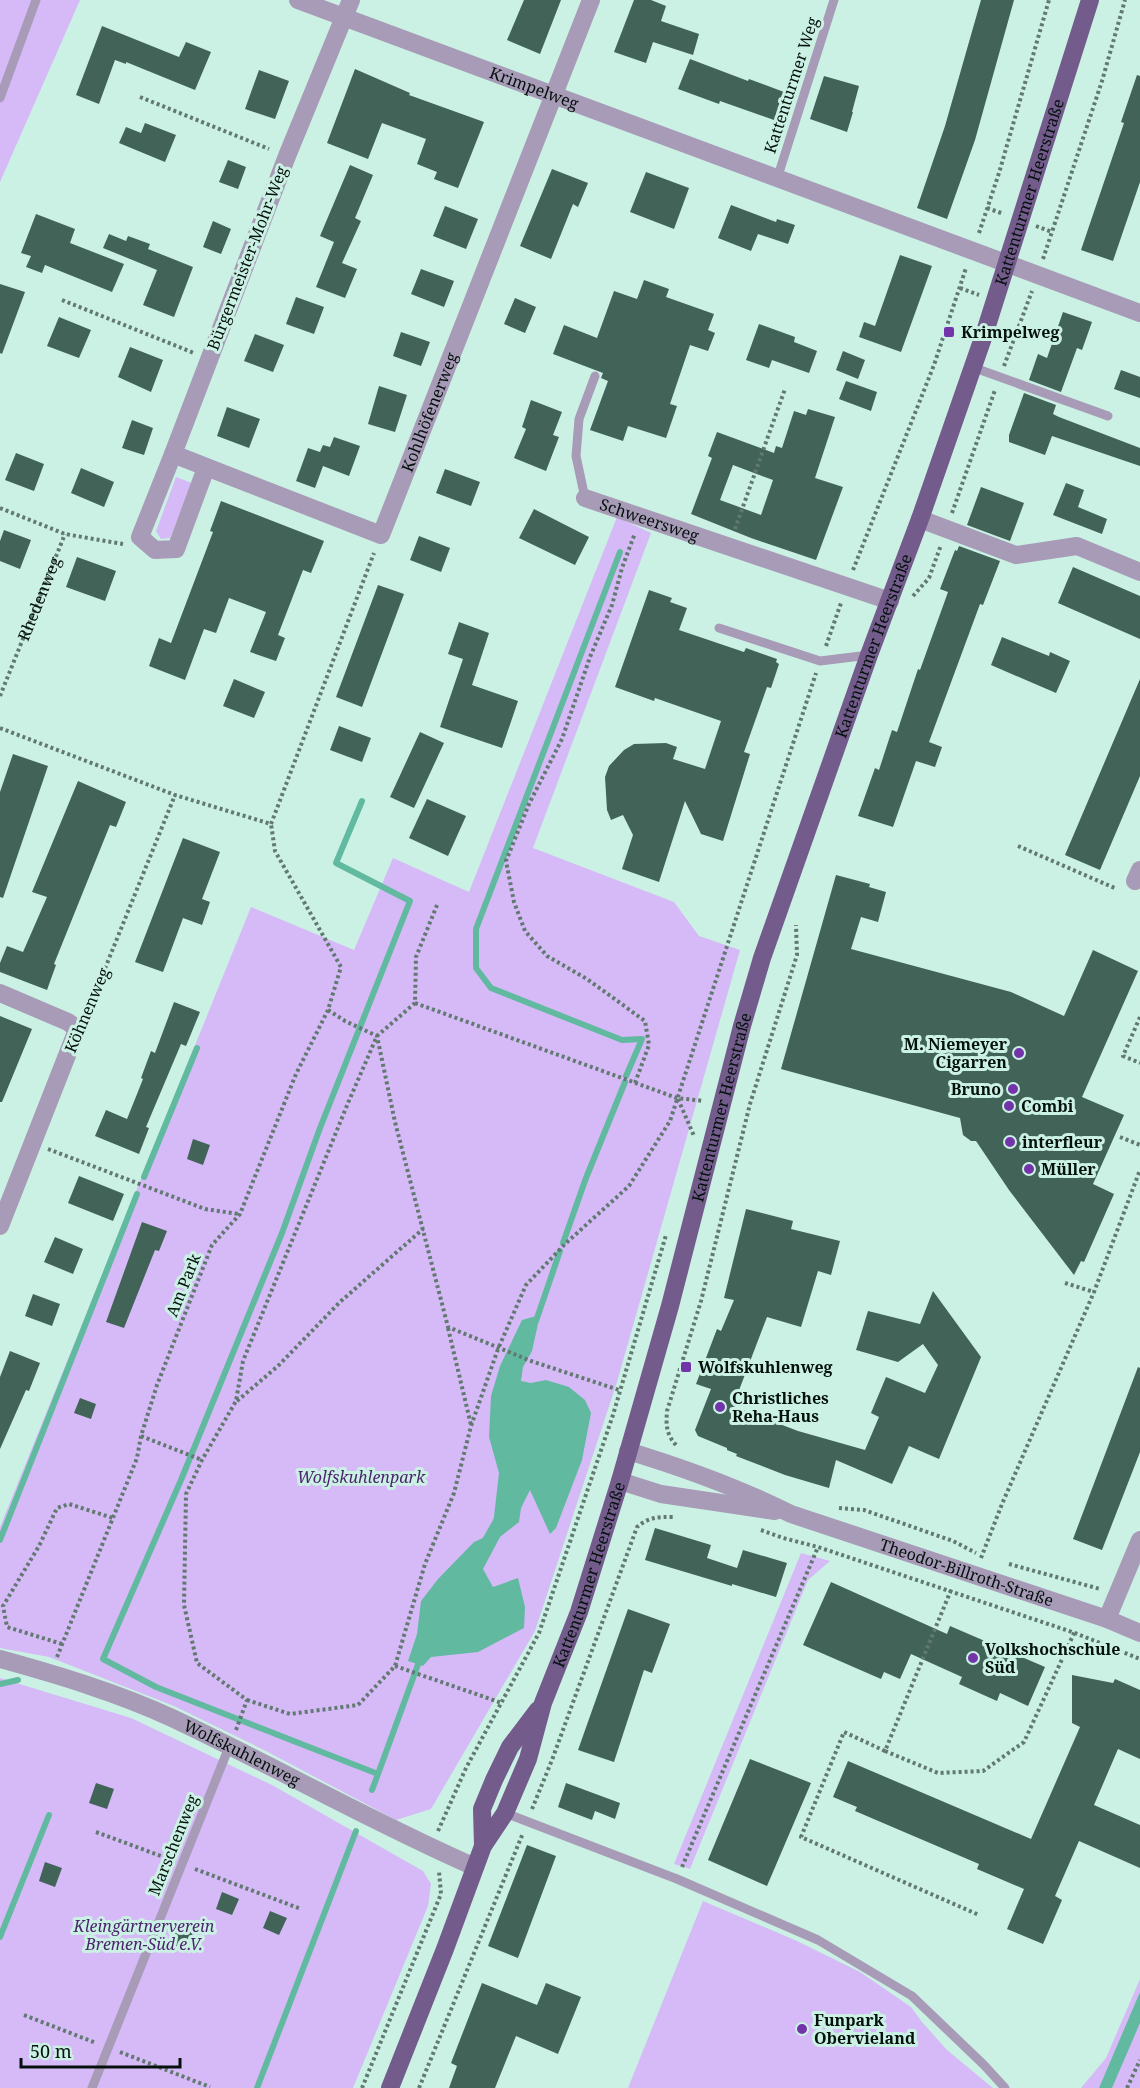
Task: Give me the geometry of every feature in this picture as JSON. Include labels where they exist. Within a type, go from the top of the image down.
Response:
[{"type":"main road","name":"Kattenturmer Heerstraße","points":[[390,2088],[446,1949],[483,1846],[506,1813],[528,1759],[543,1704],[579,1612],[620,1481],[670,1306],[762,958],[869,655],[920,519],[1007,262],[1090,0]]},
{"type":"main road","name":"Kattenturmer Heerstraße","points":[[483,1846],[482,1809],[494,1780],[510,1747],[543,1704]]},
{"type":"street","name":"Krimpelweg","points":[[298,0],[348,9],[554,97],[1007,262],[1140,313]]},
{"type":"street","name":"Kohlhöfenerweg","points":[[381,535],[591,0]]},
{"type":"street","name":"Bürgermeister-Mohr-Weg","points":[[141,537],[287,156],[348,9]]},
{"type":"street","points":[[173,454],[381,535]]},
{"type":"street","points":[[141,537],[155,550],[176,549],[206,468]]},
{"type":"street","name":"Schweersweg","points":[[585,498],[890,601]]},
{"type":"street","points":[[920,519],[1017,555],[1077,546],[1140,572]]},
{"type":"street","points":[[0,993],[68,1022],[76,1028]]},
{"type":"street","name":"Köhnenweg","points":[[0,1226],[76,1028]]},
{"type":"street","name":"Theodor-Billroth-Straße","points":[[628,1451],[751,1494],[791,1514],[1084,1612],[1140,1634]]},
{"type":"street","name":"Theodor-Billroth-Straße","points":[[620,1481],[661,1494],[791,1514]]},
{"type":"street","points":[[1107,1620],[1140,1540]]},
{"type":"street","name":"Wolfskuhlenweg","points":[[0,1659],[51,1673],[232,1741],[438,1851],[475,1866]]},
{"type":"lane","points":[[0,98],[36,0]]},
{"type":"lane","name":"Kattenturmer Weg","points":[[777,179],[834,0]]},
{"type":"lane","points":[[972,367],[1108,416]]},
{"type":"lane","name":"Schweersweg","points":[[585,498],[576,456],[579,419],[595,376]]},
{"type":"lane","points":[[719,628],[820,661],[869,655]]},
{"type":"lane","name":"Marschenweg","points":[[92,2088],[232,1741]]},
{"type":"lane","points":[[506,1813],[677,1878],[818,1940],[912,1996],[1005,2088]]},
{"type":"path","points":[[423,1229],[340,1302],[278,1366],[236,1401],[201,1460],[186,1494],[184,1605],[197,1663],[247,1700],[290,1714],[358,1705],[395,1666],[425,1564],[454,1493],[471,1426],[498,1349],[526,1285],[565,1244],[628,1186],[670,1121],[820,661],[934,365],[973,250],[999,173],[1049,0]]},
{"type":"path","points":[[912,598],[929,578],[1038,274],[1102,81],[1125,0]]},
{"type":"path","name":"Bürgermeister-Mohr-Weg","points":[[141,97],[287,156]]},
{"type":"path","name":"Bürgermeister-Mohr-Weg","points":[[62,300],[208,359]]},
{"type":"path","points":[[729,546],[785,389]]},
{"type":"path","points":[[0,508],[65,534],[132,546],[141,537]]},
{"type":"path","points":[[635,1083],[649,1045],[645,1021],[587,979],[547,956],[525,931],[513,902],[506,861],[530,804],[562,739],[590,657],[612,605],[622,568],[641,517]]},
{"type":"path","name":"Rhedenweg","points":[[0,696],[65,534]]},
{"type":"path","points":[[0,729],[175,795],[271,824],[381,535]]},
{"type":"path","name":"Köhnenweg","points":[[76,1028],[84,1020],[175,795]]},
{"type":"path","name":"Am Park","points":[[51,1673],[137,1458],[141,1436],[165,1366],[212,1245],[240,1214],[296,1074],[328,1010],[341,967],[275,851],[271,824]]},
{"type":"path","points":[[1018,846],[1132,880]]},
{"type":"path","points":[[236,1401],[243,1361],[377,1035],[415,1003],[416,957],[436,905]]},
{"type":"path","points":[[684,1449],[675,1444],[668,1435],[666,1429],[668,1411],[701,1301],[750,1104],[797,955],[795,927],[799,916]]},
{"type":"path","points":[[415,1003],[678,1098],[722,1104]]},
{"type":"path","points":[[328,1010],[345,1021],[377,1035]]},
{"type":"path","points":[[1140,1017],[1123,1056],[1140,1063]]},
{"type":"path","points":[[377,1035],[395,1122],[471,1426]]},
{"type":"path","points":[[678,1098],[695,1139]]},
{"type":"path","points":[[1120,1137],[1140,1145]]},
{"type":"path","points":[[33,1143],[205,1209],[240,1214]]},
{"type":"path","points":[[885,1751],[951,1591],[982,1556],[1094,1292],[1140,1170]]},
{"type":"path","points":[[362,2088],[441,1894],[438,1832],[466,1768],[539,1633],[619,1390],[668,1230]]},
{"type":"path","points":[[1065,1283],[1094,1292]]},
{"type":"path","points":[[448,1327],[505,1352],[619,1390]]},
{"type":"path","points":[[141,1436],[201,1460]]},
{"type":"path","points":[[62,1644],[6,1627],[3,1606],[39,1546],[57,1508],[69,1504],[113,1518]]},
{"type":"path","points":[[836,1508],[864,1510],[953,1541],[993,1559]]},
{"type":"path","points":[[634,1535],[637,1527],[645,1520],[655,1517],[676,1517]]},
{"type":"path","points":[[758,1529],[1075,1633],[1140,1659]]},
{"type":"path","points":[[677,1878],[818,1547]]},
{"type":"path","points":[[1004,1562],[1118,1594]]},
{"type":"path","points":[[979,1915],[801,1837],[844,1732],[938,1773],[983,1771],[1024,1742],[1075,1633],[1091,1587]]},
{"type":"path","points":[[395,1666],[502,1704]]},
{"type":"path","points":[[232,1741],[247,1700]]},
{"type":"path","points":[[96,1832],[301,1909]]},
{"type":"path","points":[[1127,2088],[1140,2060]]},
{"type":"green space","points":[[0,0],[80,0],[0,182]]},
{"type":"green space","points":[[176,477],[192,483],[170,538],[161,539],[156,531]]},
{"type":"green space","name":"Wolfskuhlenpark","points":[[617,517],[651,533],[533,848],[674,902],[699,936],[740,950],[617,1382],[535,1631],[431,1809],[396,1820],[266,1751],[174,1706],[49,1657],[0,1648],[0,1527],[251,907],[354,950],[393,858],[469,892]]},
{"type":"green space","points":[[801,1553],[830,1561],[808,1580],[690,1869],[674,1864]]},
{"type":"green space","name":"Kleingärtnerverein Bremen-Süd e.V.","points":[[0,1678],[131,1718],[272,1785],[423,1871],[431,1884],[428,1906],[353,2088],[0,2088]]},
{"type":"green space","points":[[703,1901],[797,1941],[860,1972],[911,2007],[947,2050],[993,2088],[628,2088]]},
{"type":"green space","points":[[1140,1979],[1140,2088],[1081,2088],[1106,2058]]},
{"type":"shaded area","points":[[540,1315],[532,1351],[523,1367],[521,1381],[531,1383],[546,1380],[569,1387],[585,1400],[591,1413],[582,1460],[556,1528],[550,1534],[530,1490],[521,1508],[519,1522],[500,1537],[483,1569],[493,1587],[518,1578],[525,1607],[524,1628],[478,1652],[431,1657],[423,1666],[408,1661],[417,1634],[421,1601],[438,1579],[474,1542],[492,1534],[499,1473],[489,1437],[491,1396],[500,1366],[522,1320]]},
{"type":"shaded area","points":[[1140,1992],[1140,2023],[1112,2088],[1099,2088]]},
{"type":"building","points":[[524,0],[561,0],[540,54],[507,40]]},
{"type":"building","points":[[634,0],[651,0],[666,6],[661,21],[699,34],[693,55],[653,42],[646,63],[614,52]]},
{"type":"building","points":[[981,0],[1014,0],[975,140],[947,219],[917,208],[945,126]]},
{"type":"building","points":[[102,26],[179,57],[186,42],[211,52],[195,90],[126,62],[126,64],[115,60],[99,104],[76,95]]},
{"type":"building","points":[[690,59],[784,92],[774,120],[678,89]]},
{"type":"building","points":[[355,69],[410,93],[409,95],[484,122],[458,188],[434,179],[437,172],[417,164],[426,139],[382,123],[368,159],[327,143]]},
{"type":"building","points":[[259,70],[289,81],[275,119],[245,109]]},
{"type":"building","points":[[1137,75],[1140,76],[1140,182],[1113,261],[1081,250],[1124,123],[1121,122]]},
{"type":"building","points":[[824,76],[859,86],[847,132],[810,119]]},
{"type":"building","points":[[145,123],[176,135],[165,162],[119,143],[126,127],[141,133]]},
{"type":"building","points":[[228,160],[246,167],[238,189],[219,182]]},
{"type":"building","points":[[350,165],[373,175],[355,218],[361,221],[342,263],[357,269],[345,298],[316,287],[334,242],[320,236]]},
{"type":"building","points":[[552,169],[588,183],[578,207],[573,204],[551,259],[520,246]]},
{"type":"building","points":[[646,172],[689,188],[674,229],[630,212]]},
{"type":"building","points":[[731,205],[776,222],[777,219],[795,225],[788,244],[758,234],[751,251],[718,238]]},
{"type":"building","points":[[445,206],[478,219],[466,249],[433,236]]},
{"type":"building","points":[[36,214],[75,229],[70,243],[124,264],[112,292],[45,265],[42,273],[26,267],[31,256],[21,253]]},
{"type":"building","points":[[213,221],[231,229],[221,254],[203,247]]},
{"type":"building","points":[[109,234],[126,241],[128,236],[150,244],[148,249],[193,267],[174,317],[143,305],[157,270],[103,248]]},
{"type":"building","points":[[900,255],[932,266],[901,352],[859,337],[864,322],[875,326]]},
{"type":"building","points":[[421,269],[454,281],[444,307],[411,294]]},
{"type":"building","points":[[644,280],[669,289],[666,297],[714,314],[708,330],[715,333],[708,351],[690,345],[670,404],[677,406],[666,438],[628,426],[623,441],[590,430],[608,381],[601,378],[603,373],[553,354],[564,325],[597,338],[614,291],[637,299]]},
{"type":"building","points":[[0,284],[25,292],[2,354],[0,353]]},
{"type":"building","points":[[296,297],[324,307],[314,334],[286,324]]},
{"type":"building","points":[[515,298],[536,307],[525,333],[504,324]]},
{"type":"building","points":[[1063,312],[1092,322],[1082,350],[1077,348],[1061,392],[1029,380],[1038,354],[1047,358]]},
{"type":"building","points":[[59,317],[91,330],[79,358],[47,346]]},
{"type":"building","points":[[759,324],[795,337],[794,342],[817,351],[809,373],[772,360],[769,368],[746,360]]},
{"type":"building","points":[[401,332],[430,342],[421,366],[393,356]]},
{"type":"building","points":[[255,334],[284,345],[273,372],[244,361]]},
{"type":"building","points":[[130,347],[163,360],[151,392],[118,377]]},
{"type":"building","points":[[843,351],[865,360],[858,379],[836,370]]},
{"type":"building","points":[[1121,370],[1140,377],[1140,398],[1114,389]]},
{"type":"building","points":[[846,381],[877,392],[871,411],[839,399]]},
{"type":"building","points":[[379,386],[407,395],[395,432],[368,424]]},
{"type":"building","points":[[1024,393],[1056,405],[1053,414],[1059,417],[1140,448],[1140,466],[1052,436],[1045,455],[1009,442],[1009,435]]},
{"type":"building","points":[[531,400],[562,412],[553,435],[559,437],[546,471],[514,458],[526,429],[522,427]]},
{"type":"building","points":[[227,407],[260,419],[249,448],[217,436]]},
{"type":"building","points":[[808,409],[835,417],[815,478],[843,487],[816,560],[751,538],[691,514],[712,458],[708,456],[717,432],[774,453],[776,446],[782,448],[794,411],[806,415]],"holes":[[[733,465],[773,480],[761,515],[720,500]]]},
{"type":"building","points":[[132,420],[153,428],[144,455],[122,448]]},
{"type":"building","points":[[334,437],[360,446],[349,476],[323,466],[315,488],[296,481],[308,448],[320,452],[323,445],[330,447]]},
{"type":"building","points":[[16,453],[44,464],[34,491],[5,480]]},
{"type":"building","points":[[81,468],[114,482],[104,507],[71,493]]},
{"type":"building","points":[[445,469],[480,482],[471,506],[436,493]]},
{"type":"building","points":[[1066,483],[1084,490],[1078,507],[1107,519],[1102,534],[1053,515]]},
{"type":"building","points":[[981,487],[1024,503],[1010,541],[967,525]]},
{"type":"building","points":[[221,501],[324,541],[311,573],[303,570],[278,635],[285,638],[276,661],[250,652],[266,612],[229,598],[216,633],[204,629],[185,680],[149,666],[159,638],[171,643],[213,532],[210,531]]},
{"type":"building","points":[[534,509],[589,537],[575,565],[519,538]]},
{"type":"building","points":[[4,530],[31,540],[20,569],[0,561],[0,541]]},
{"type":"building","points":[[419,536],[450,548],[441,572],[410,560]]},
{"type":"building","points":[[959,546],[1000,561],[983,605],[980,604],[929,742],[942,747],[935,767],[916,761],[893,827],[858,816],[875,768],[879,770],[892,730],[897,732],[918,669],[920,670],[948,592],[940,589],[955,550],[957,551]]},
{"type":"building","points":[[77,557],[116,571],[105,601],[66,587]]},
{"type":"building","points":[[1073,567],[1140,596],[1140,639],[1058,603]]},
{"type":"building","points":[[378,585],[404,594],[362,707],[336,697]]},
{"type":"building","points":[[649,590],[672,598],[670,602],[687,608],[679,630],[744,652],[746,648],[777,659],[776,662],[779,664],[771,688],[767,687],[744,752],[750,754],[723,841],[701,834],[685,801],[659,882],[622,869],[633,835],[623,815],[611,820],[607,810],[605,777],[609,766],[624,750],[634,744],[666,743],[677,747],[673,759],[705,769],[721,721],[615,687]]},
{"type":"building","points":[[459,622],[489,633],[472,685],[518,701],[502,748],[440,727],[463,659],[448,654]]},
{"type":"building","points":[[1002,637],[1049,656],[1050,652],[1070,661],[1056,693],[991,665]]},
{"type":"building","points":[[234,679],[265,692],[254,718],[223,706]]},
{"type":"building","points":[[1140,679],[1140,776],[1100,870],[1065,855]]},
{"type":"building","points":[[339,726],[371,738],[362,762],[330,750]]},
{"type":"building","points":[[420,732],[444,743],[414,808],[390,797]]},
{"type":"building","points":[[13,754],[48,766],[3,898],[0,897],[0,792]]},
{"type":"building","points":[[78,781],[126,802],[116,827],[110,825],[54,964],[56,965],[47,990],[0,972],[0,963],[7,946],[23,952],[47,897],[32,892]]},
{"type":"building","points":[[427,799],[466,816],[448,856],[409,838]]},
{"type":"building","points":[[183,838],[220,852],[202,899],[210,902],[202,925],[183,918],[163,972],[135,962]]},
{"type":"building","name":"Combi","points":[[836,875],[870,884],[869,887],[886,892],[878,922],[861,917],[851,949],[1011,992],[1064,1016],[1093,950],[1138,971],[1082,1097],[1124,1115],[1093,1184],[1114,1194],[1084,1262],[1081,1261],[1074,1275],[1009,1190],[976,1141],[971,1141],[963,1135],[960,1118],[781,1069]]},
{"type":"building","points":[[174,1002],[200,1012],[186,1046],[181,1044],[146,1127],[149,1128],[139,1154],[95,1136],[106,1110],[127,1119],[151,1051],[155,1053]]},
{"type":"building","points":[[0,1016],[32,1029],[2,1102],[0,1102]]},
{"type":"building","points":[[193,1139],[210,1145],[203,1165],[187,1159]]},
{"type":"building","points":[[79,1176],[124,1194],[113,1221],[68,1203]]},
{"type":"building","points":[[746,1209],[793,1221],[791,1229],[840,1241],[831,1275],[818,1271],[801,1327],[767,1317],[733,1406],[798,1431],[865,1450],[879,1417],[871,1413],[886,1377],[925,1393],[938,1365],[923,1344],[898,1362],[856,1350],[868,1311],[920,1324],[933,1291],[981,1357],[939,1459],[909,1446],[892,1484],[836,1460],[829,1488],[785,1475],[736,1456],[737,1454],[727,1448],[698,1436],[695,1430],[711,1389],[696,1384],[717,1329],[721,1331],[734,1300],[724,1298]]},
{"type":"building","points":[[142,1222],[167,1231],[159,1251],[155,1250],[124,1328],[106,1322]]},
{"type":"building","points":[[55,1237],[83,1249],[73,1274],[44,1262]]},
{"type":"building","points":[[33,1294],[60,1304],[52,1326],[25,1316]]},
{"type":"building","points":[[10,1351],[40,1363],[29,1391],[26,1390],[0,1449],[0,1377]]},
{"type":"building","points":[[1138,1367],[1140,1368],[1140,1452],[1102,1550],[1073,1539]]},
{"type":"building","points":[[80,1398],[96,1404],[91,1419],[74,1413]]},
{"type":"building","points":[[655,1528],[711,1545],[707,1558],[737,1568],[743,1550],[787,1563],[776,1597],[645,1560]]},
{"type":"building","points":[[831,1582],[947,1634],[950,1626],[1045,1667],[1028,1706],[1000,1693],[997,1701],[959,1684],[962,1677],[911,1654],[900,1679],[884,1672],[881,1679],[803,1645]]},
{"type":"building","points":[[628,1609],[670,1624],[652,1673],[644,1670],[614,1762],[578,1750]]},
{"type":"building","points":[[1072,1675],[1113,1683],[1115,1679],[1140,1690],[1140,1759],[1118,1749],[1094,1805],[1140,1825],[1140,1868],[1079,1841],[1055,1896],[1062,1900],[1043,1944],[1007,1929],[1024,1889],[977,1869],[979,1864],[855,1811],[857,1807],[833,1797],[848,1761],[1031,1839],[1080,1727],[1072,1723]]},
{"type":"building","points":[[750,1759],[811,1783],[767,1886],[708,1860]]},
{"type":"building","points":[[96,1783],[114,1789],[107,1809],[89,1803]]},
{"type":"building","points":[[566,1783],[620,1803],[615,1819],[595,1811],[592,1820],[558,1807]]},
{"type":"building","points":[[527,1845],[556,1856],[518,1958],[488,1946]]},
{"type":"building","points":[[45,1862],[62,1868],[55,1887],[39,1881]]},
{"type":"building","points":[[222,1892],[239,1899],[232,1915],[216,1909]]},
{"type":"building","points":[[270,1911],[287,1918],[279,1935],[263,1928]]},
{"type":"building","points":[[176,1925],[193,1933],[185,1950],[168,1943]]},
{"type":"building","points":[[482,1983],[537,2005],[546,1983],[581,1997],[558,2054],[516,2036],[495,2088],[449,2088],[457,2066],[451,2063]]},
{"type":"waterway","points":[[620,552],[476,929],[476,968],[491,988],[622,1040],[642,1039],[626,1076]]},
{"type":"waterway","points":[[362,801],[336,863],[410,901],[320,1128],[282,1233],[181,1480],[103,1659],[156,1687],[378,1774],[420,1659]]},
{"type":"waterway","points":[[144,1177],[197,1048]]},
{"type":"waterway","points":[[563,1243],[586,1178],[625,1082]]},
{"type":"waterway","points":[[0,1540],[137,1194]]},
{"type":"waterway","points":[[536,1321],[560,1251]]},
{"type":"waterway","points":[[484,1542],[497,1519]]},
{"type":"waterway","points":[[0,1684],[18,1680]]},
{"type":"waterway","points":[[372,1790],[378,1774]]},
{"type":"waterway","points":[[0,1937],[49,1815]]},
{"type":"waterway","points":[[257,2088],[356,1831]]},
{"type":"place","name":"Krimpelweg","points":[[949,332]]},
{"type":"place","name":"M. Niemeyer Cigarren","points":[[1019,1053]]},
{"type":"place","name":"Bruno","points":[[1013,1089]]},
{"type":"place","name":"Combi","points":[[1009,1106]]},
{"type":"place","name":"interfleur","points":[[1010,1142]]},
{"type":"place","name":"Müller","points":[[1029,1169]]},
{"type":"place","name":"Wolfskuhlenweg","points":[[686,1367]]},
{"type":"place","name":"Christliches Reha-Haus","points":[[720,1407]]},
{"type":"place","name":"Volkshochschule Süd","points":[[973,1658]]},
{"type":"place","name":"Funpark Obervieland","points":[[802,2029]]}]
